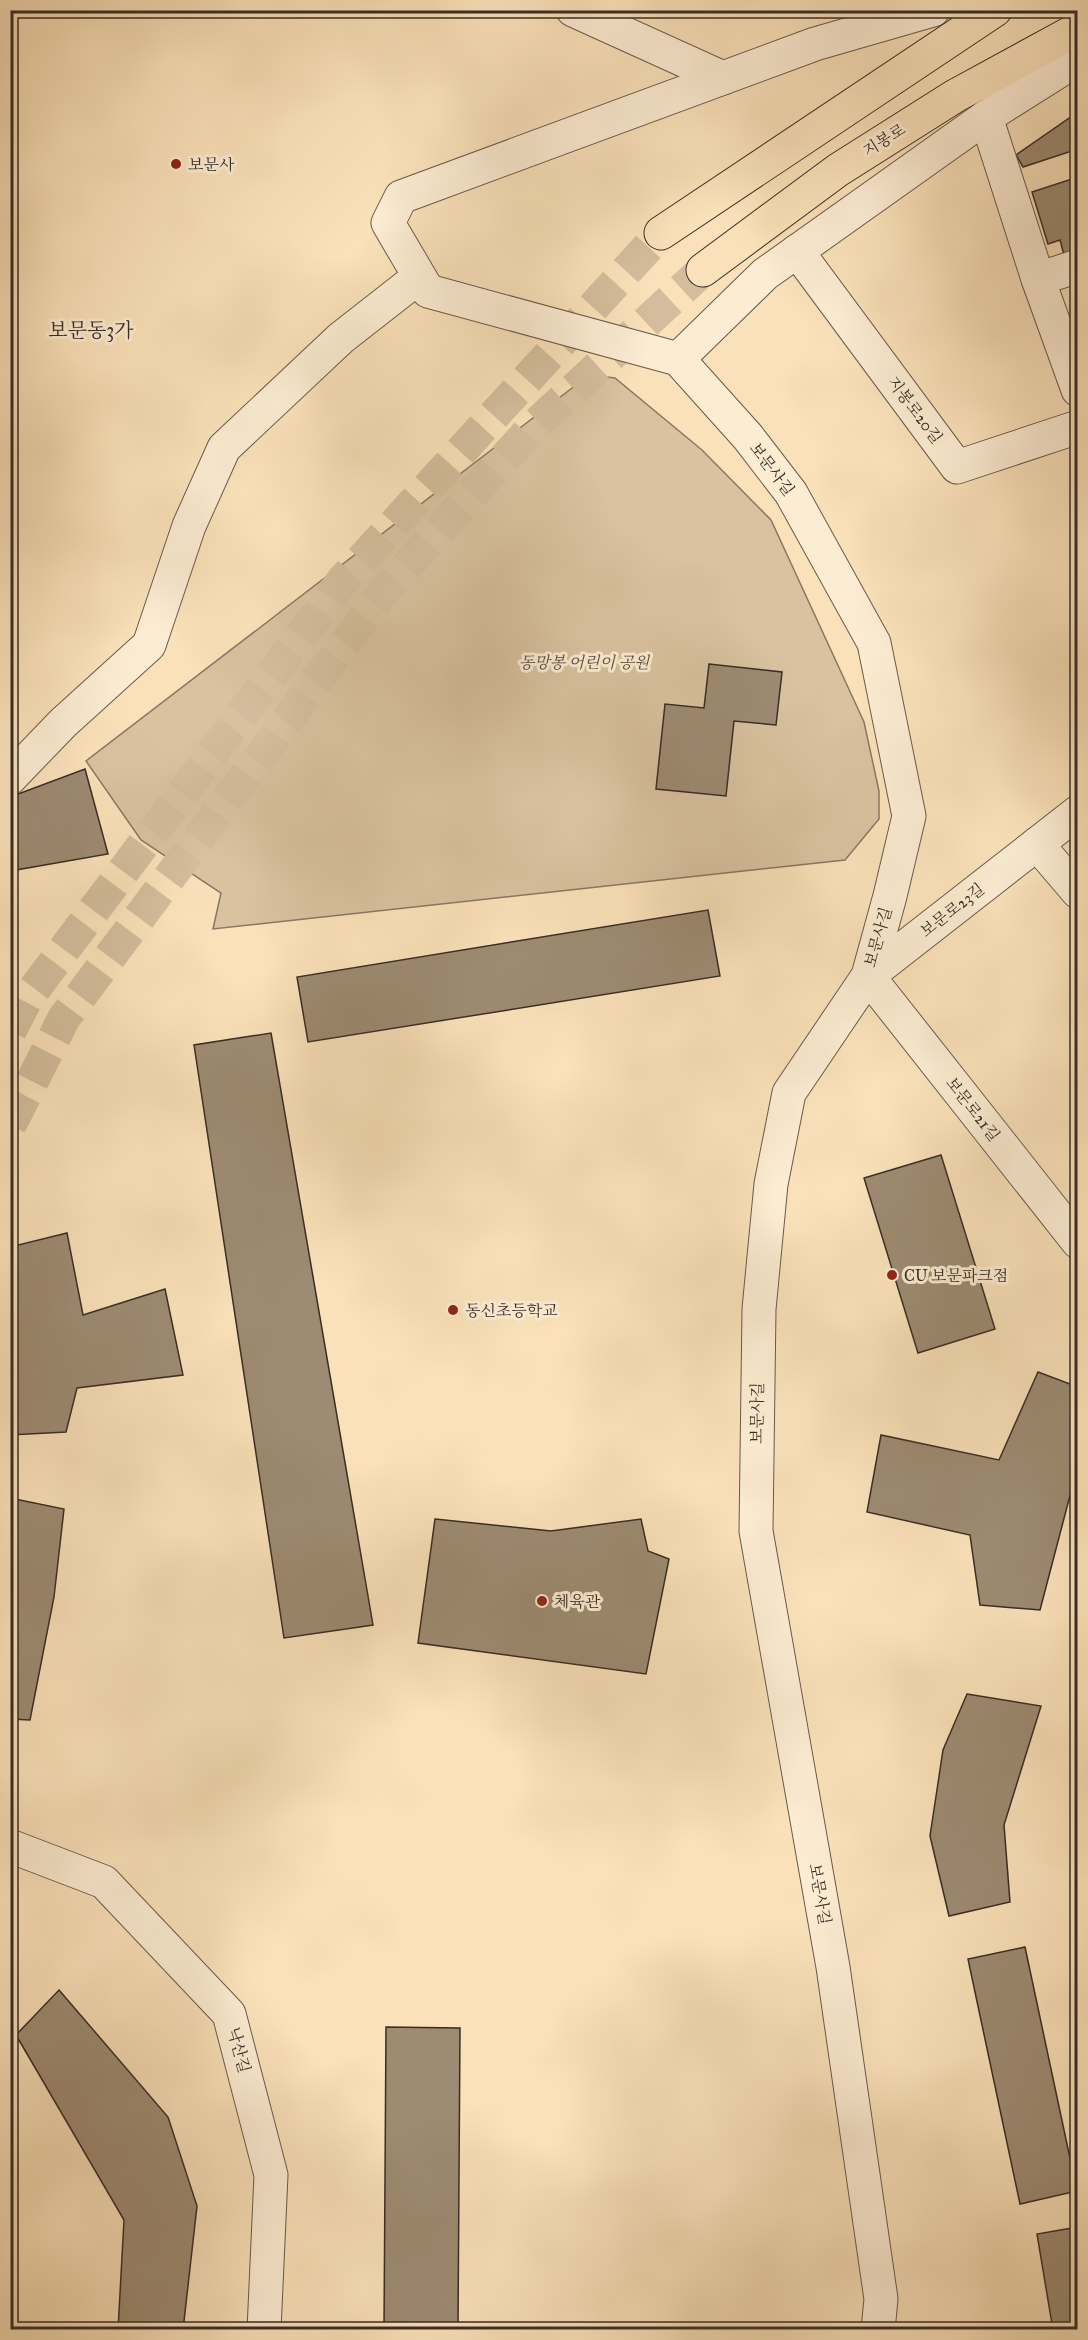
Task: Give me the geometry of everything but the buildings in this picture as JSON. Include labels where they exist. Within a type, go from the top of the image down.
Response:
[{"type":"main road","points":[[661,233],[995,10]]},
{"type":"main road","name":"지봉로","points":[[702,270],[838,170],[955,96],[1077,29]]},
{"type":"street","points":[[573,10],[723,78]]},
{"type":"street","points":[[933,10],[815,44],[401,197],[388,223],[428,291],[678,359],[765,274],[986,117],[1077,59]]},
{"type":"street","points":[[986,117],[1038,279],[1077,390]]},
{"type":"street","name":"지봉로20길","points":[[797,251],[957,467],[1077,427]]},
{"type":"street","points":[[1038,279],[1077,266]]},
{"type":"street","points":[[10,778],[63,723],[149,645],[189,526],[224,448],[341,338],[419,277]]},
{"type":"street","name":"보문사길","points":[[678,359],[748,437],[792,493],[874,643],[909,816],[868,976],[789,1093],[771,1184],[759,1309],[756,1531],[833,1967],[881,2299],[878,2330]]},
{"type":"street","name":"보문로23길","points":[[868,976],[1077,812]]},
{"type":"street","points":[[1037,844],[1077,892]]},
{"type":"street","name":"보문로21길","points":[[868,976],[1077,1242]]},
{"type":"street","name":"낙산길","points":[[10,1846],[104,1882],[229,2014],[271,2175],[264,2330]]},
{"type":"green space","name":"동망봉 어린이 공원","points":[[589,375],[615,378],[702,450],[771,520],[864,722],[879,791],[879,819],[845,860],[213,929],[221,893],[141,840],[86,761]]},
{"type":"tunnel","points":[[10,1031],[26,1000],[343,580],[661,233]]},
{"type":"tunnel","points":[[10,1125],[64,1018],[384,591],[532,428],[703,270]]},
{"type":"place","name":"보문사","points":[[176,164]]},
{"type":"place","name":"CU 보문파크점","points":[[892,1275]]},
{"type":"place","name":"동신초등학교","points":[[453,1310]]},
{"type":"place","name":"체육관","points":[[542,1601]]},
{"type":"district","name":"보문동3가","points":[[91,330]]}]
